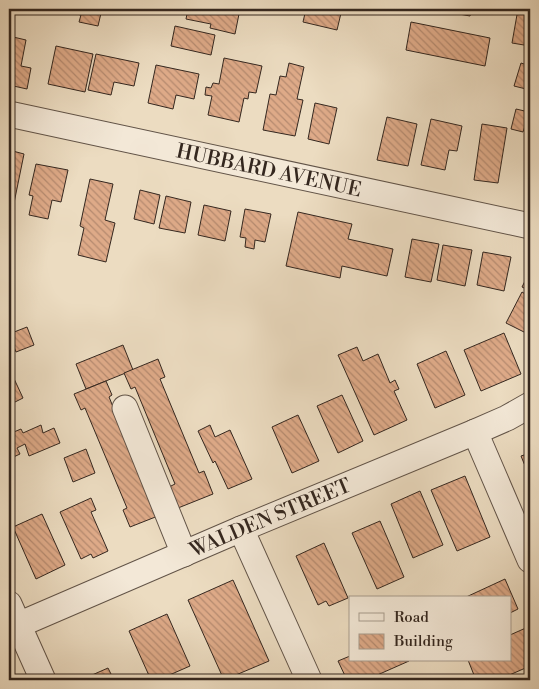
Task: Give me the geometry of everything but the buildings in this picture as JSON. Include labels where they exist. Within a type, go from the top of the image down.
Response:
[{"type":"street","name":"HUBBARD AVENUE","points":[[9,114],[530,226]]},
{"type":"street","name":"WALDEN STREET","points":[[12,619],[184,554],[475,432],[507,418],[530,405]]},
{"type":"street","points":[[125,408],[184,554]]},
{"type":"street","points":[[475,432],[530,560]]},
{"type":"street","points":[[241,529],[309,680]]},
{"type":"street","points":[[12,619],[43,680]]}]
